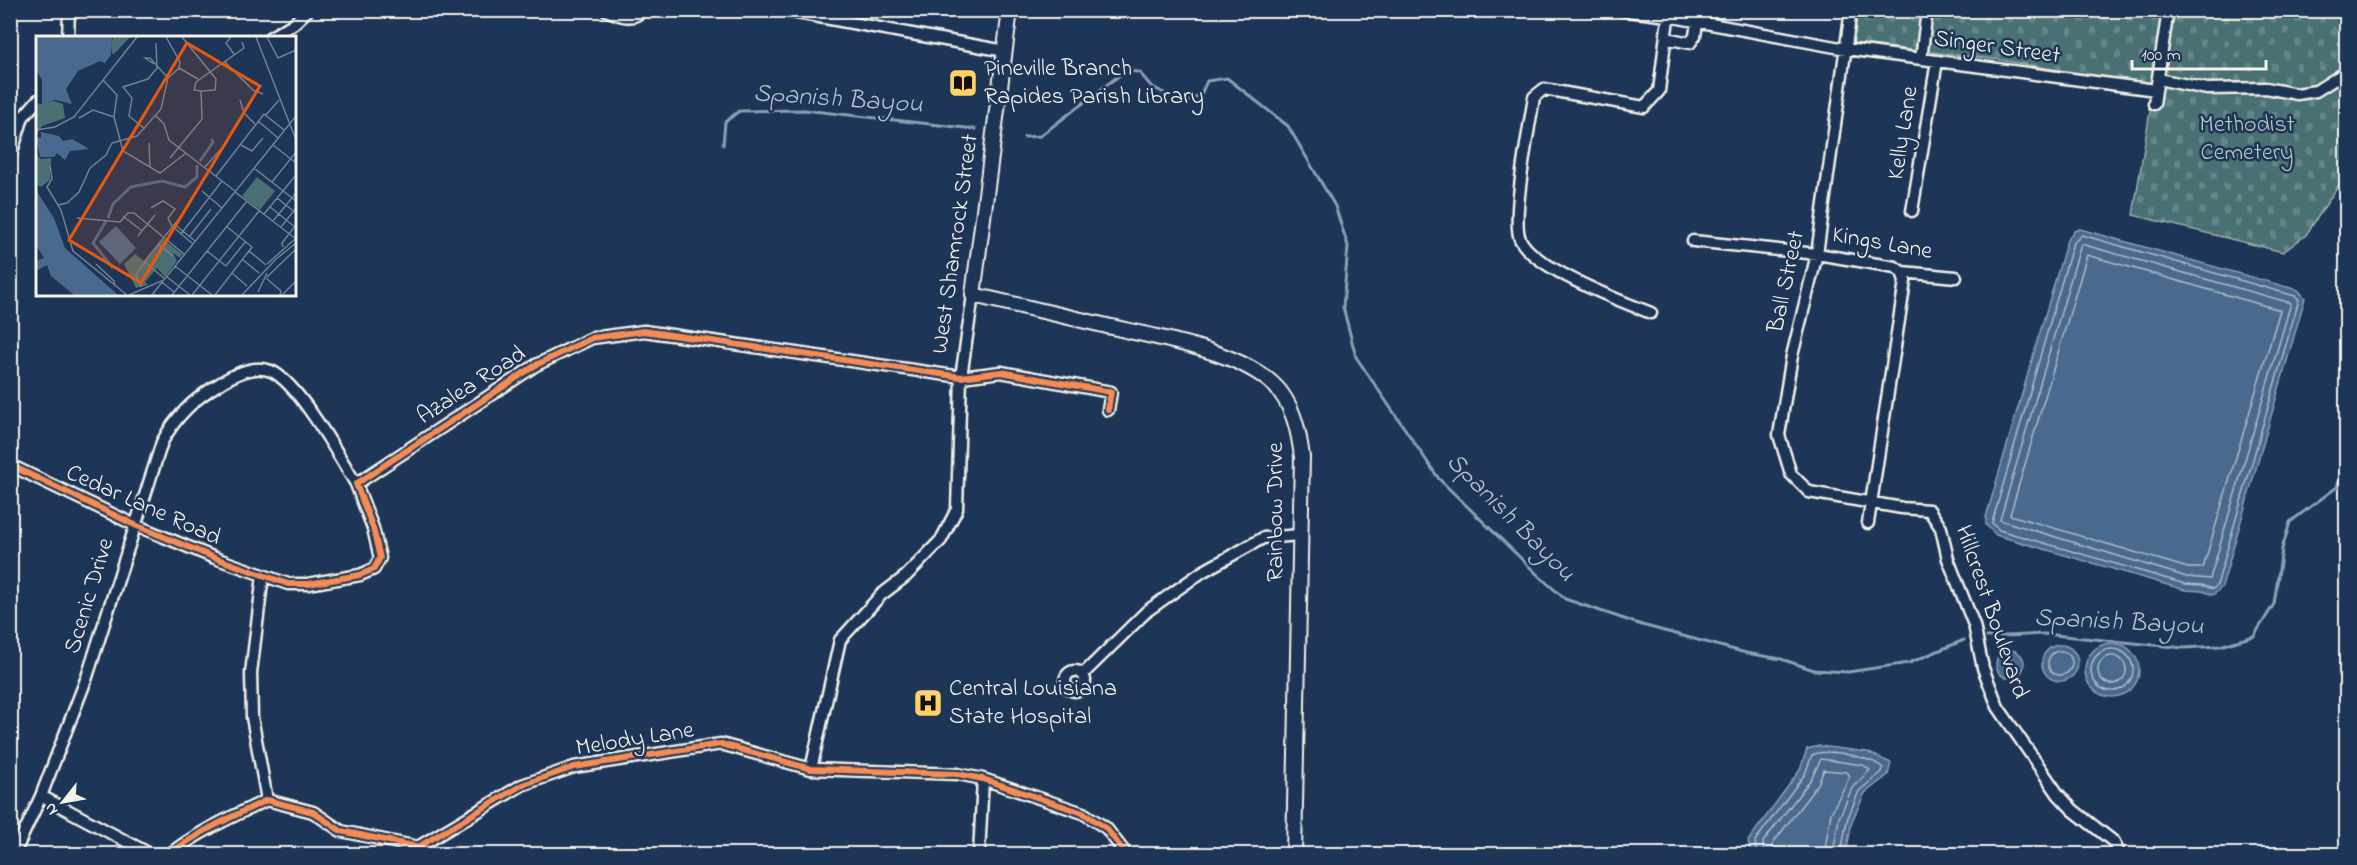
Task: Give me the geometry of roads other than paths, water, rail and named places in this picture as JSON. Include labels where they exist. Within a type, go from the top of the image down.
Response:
[{"type":"street","points":[[68,36],[69,10]]},
{"type":"street","points":[[272,36],[293,24],[308,10]]},
{"type":"street","points":[[606,10],[625,18],[639,15],[643,10]]},
{"type":"street","points":[[781,10],[1005,51]]},
{"type":"street","name":"West Shamrock Street","points":[[811,769],[840,640],[876,600],[906,576],[941,540],[957,509],[961,377],[1010,10]]},
{"type":"street","name":"Singer Street","points":[[1620,10],[1698,16],[1846,49],[2157,85],[2207,89],[2266,88],[2297,94],[2316,91],[2346,72]]},
{"type":"street","name":"Ball Street","points":[[1851,10],[1817,254],[1792,356],[1779,435],[1791,474],[1809,492],[1870,503]]},
{"type":"street","name":"Kelly Lane","points":[[1921,59],[1927,10]]},
{"type":"street","points":[[2154,104],[2168,10]]},
{"type":"street","points":[[1650,313],[1580,283],[1536,256],[1520,239],[1518,218],[1534,98],[1544,89],[1644,107],[1659,91],[1668,13]]},
{"type":"street","points":[[1665,38],[1690,43],[1695,36],[1698,16]]},
{"type":"street","name":"Kelly Lane","points":[[1912,212],[1937,61]]},
{"type":"street","points":[[10,158],[23,117],[36,102]]},
{"type":"street","name":"Kings Lane","points":[[1693,242],[1817,254],[1895,267],[1902,272],[1956,277]]},
{"type":"street","points":[[1868,523],[1905,281],[1902,272]]},
{"type":"street","name":"Rainbow Drive","points":[[973,295],[1202,349],[1239,362],[1280,391],[1292,412],[1299,433],[1302,457],[1294,855]]},
{"type":"street","name":"Azalea Road","points":[[356,484],[536,365],[592,338],[611,334],[644,331],[961,377],[1001,372],[1111,392],[1108,410]]},
{"type":"street","name":"Scenic Drive","points":[[14,855],[41,796],[87,677],[162,442],[174,420],[190,405],[233,374],[259,369],[272,371],[287,384],[330,442],[356,484]]},
{"type":"street","name":"Cedar Lane Road","points":[[10,465],[135,525],[263,575]]},
{"type":"street","points":[[170,855],[184,843],[267,800],[252,717],[251,684],[253,642],[263,575],[288,584],[308,584],[360,575],[374,568],[380,558],[373,528],[356,484]]},
{"type":"street","name":"Hillcrest Boulevard","points":[[1870,503],[1929,510],[1941,528],[1948,559],[1974,624],[1983,668],[1998,707],[2058,794],[2073,810],[2115,842],[2120,855]]},
{"type":"street","points":[[1083,674],[1147,611],[1202,572],[1263,538],[1300,536]]},
{"type":"street","name":"Melody Lane","points":[[267,800],[314,812],[341,831],[418,851],[522,786],[574,767],[720,744],[811,769],[958,774],[983,779],[1083,813],[1106,828],[1126,855]]},
{"type":"street","points":[[979,855],[983,779]]},
{"type":"street","points":[[41,796],[150,855]]},
{"type":"water","points":[[2080,229],[2298,290],[2305,298],[2222,587],[2213,595],[2202,591],[2185,590],[1996,535],[1986,525],[1986,517],[2067,240],[2074,231]]},
{"type":"water","points":[[2107,643],[2117,643],[2127,647],[2135,655],[2139,670],[2135,685],[2127,693],[2117,697],[2107,697],[2097,693],[2089,685],[2085,675],[2085,665],[2089,655],[2097,647]]},
{"type":"water","points":[[2060,645],[2072,651],[2078,663],[2072,675],[2060,681],[2048,675],[2042,663],[2048,651]]},
{"type":"water","points":[[2010,650],[2020,654],[2024,664],[2020,674],[2010,678],[2000,674],[1996,664],[2000,654]]},
{"type":"water","points":[[1819,746],[1867,752],[1891,763],[1888,775],[1865,793],[1852,821],[1846,854],[1751,854],[1748,841],[1800,770],[1807,749]]},
{"type":"waterway","name":"Spanish Bayou","points":[[1024,137],[1040,136],[1125,71],[1139,72],[1151,86],[1184,104],[1201,94],[1207,81],[1227,78],[1288,126],[1335,206],[1348,246],[1343,307],[1356,357],[1439,479],[1565,599],[1642,625],[1746,653],[1781,659],[1814,670],[1848,672],[1909,663],[1964,640]]},
{"type":"waterway","name":"Spanish Bayou","points":[[723,145],[725,122],[739,111],[804,110],[975,129]]},
{"type":"waterway","name":"Spanish Bayou","points":[[1987,637],[2044,634],[2184,648],[2220,646],[2254,636],[2274,604],[2282,549],[2290,522],[2337,487],[2346,458]]},
{"type":"place","name":"Pineville Branch Rapides Parish Library","points":[[963,83]]},
{"type":"place","name":"Central Louisiana State Hospital","points":[[928,703]]},
{"type":"park label","name":"Methodist Cemetery","points":[[2247,139]]}]
